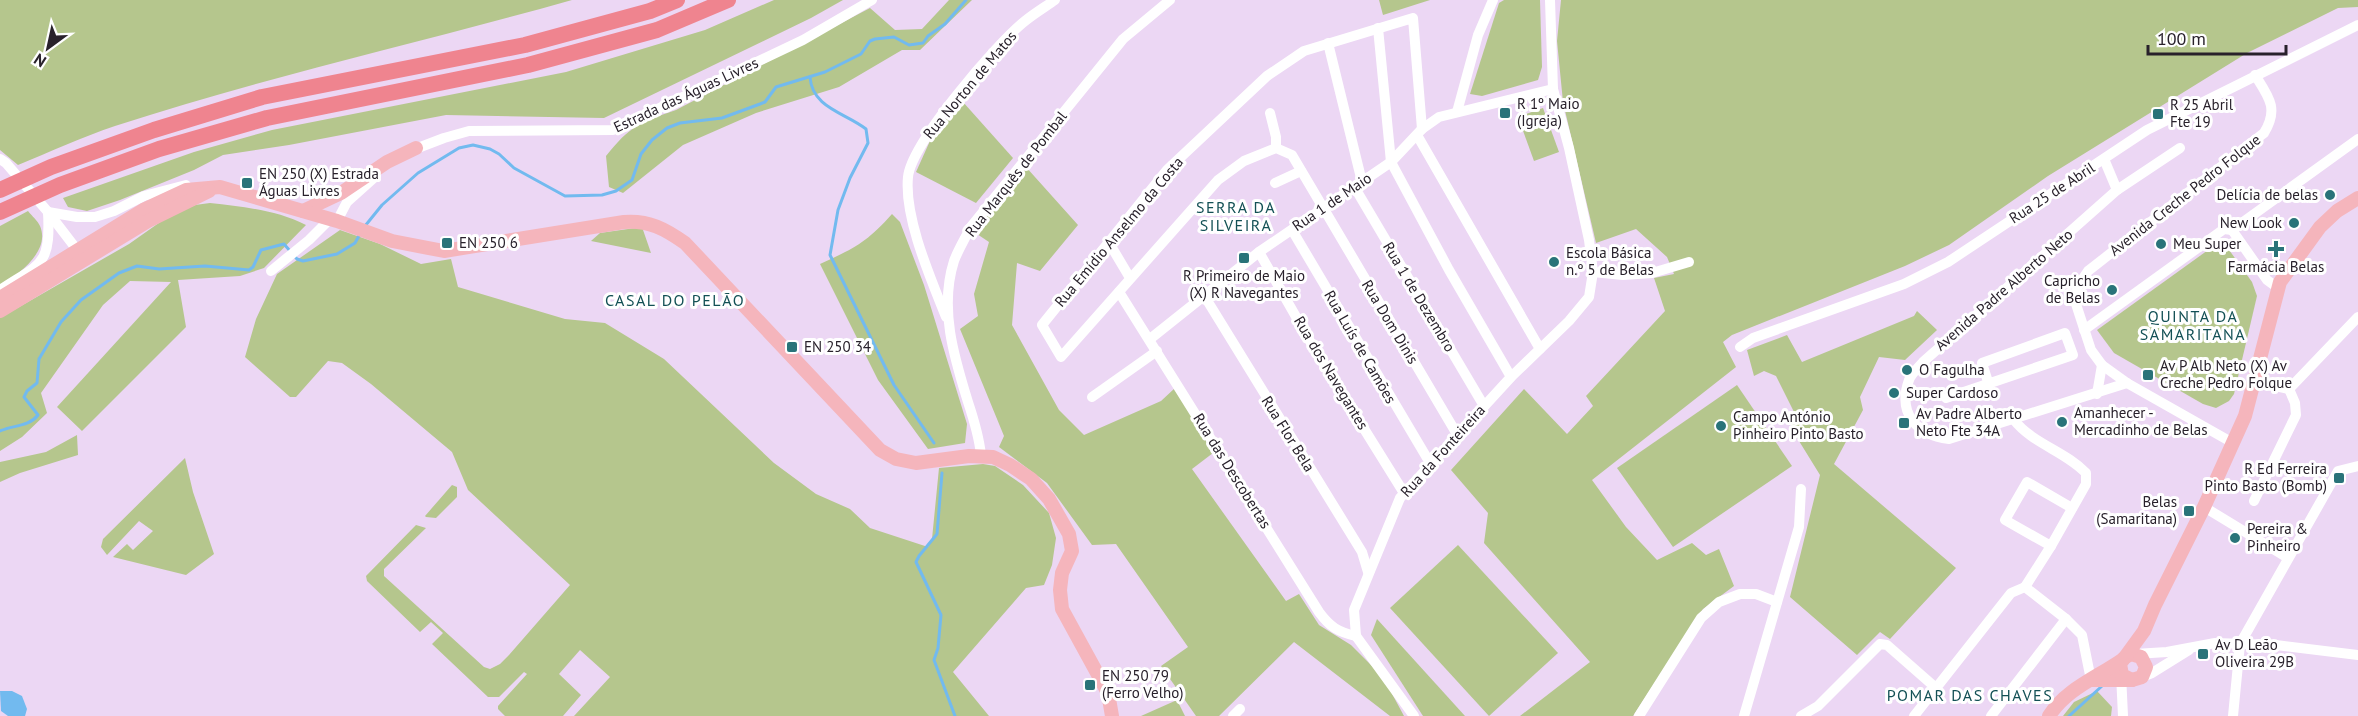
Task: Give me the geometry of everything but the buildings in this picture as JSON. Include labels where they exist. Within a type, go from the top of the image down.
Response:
[{"type":"highway","points":[[0,190],[51,167],[153,130],[262,98],[525,45],[650,11],[677,0]]},
{"type":"highway","points":[[0,212],[60,185],[159,149],[267,118],[528,65],[657,30],[729,0]]},
{"type":"main road","points":[[303,211],[332,198],[387,162],[416,148]]},
{"type":"main road","points":[[0,310],[81,256],[145,209],[186,190],[219,187],[330,219],[412,246],[444,251],[624,222],[639,221],[662,227],[685,243],[880,450],[896,459],[916,463],[981,455],[993,457],[1031,479],[1048,499],[1069,534],[1072,551],[1062,573],[1060,590],[1062,609],[1108,693],[1112,716]]},
{"type":"main road","points":[[330,219],[332,198]]},
{"type":"main road","points":[[2132,668],[2155,605],[2204,507],[2245,416],[2283,276],[2320,227],[2337,211],[2352,209],[2358,198]]},
{"type":"main road","points":[[0,298],[81,256]]},
{"type":"main road","points":[[2132,668],[2144,631]]},
{"type":"main road","points":[[2049,716],[2056,705],[2082,683],[2132,668]]},
{"type":"main road","points":[[2091,680],[2132,668]]},
{"type":"street","name":"Estrada das Águas Livres","points":[[271,271],[390,164],[416,148],[469,131],[613,130],[803,40],[872,0]]},
{"type":"street","name":"Rua Norton de Matos","points":[[948,323],[913,224],[908,179],[910,166],[932,127],[999,46],[1026,20],[1055,0]]},
{"type":"street","name":"Rua Marquês de Pombal","points":[[981,455],[980,436],[958,368],[948,323],[948,297],[954,261],[970,228],[1123,39],[1170,0]]},
{"type":"street","points":[[1457,112],[1478,34],[1493,0]]},
{"type":"street","name":"Rua da Fonteireira","points":[[1356,636],[1354,610],[1368,572],[1404,493],[1511,377],[1586,303],[1589,297],[1593,272],[1589,240],[1553,89],[1550,0]]},
{"type":"street","name":"Rua Emídio Anselmo da Costa","points":[[1119,292],[1061,357],[1042,325],[1108,241],[1167,170],[1267,76],[1304,51],[1413,18],[1419,132]]},
{"type":"street","name":"Rua 25 de Abril","points":[[1740,347],[1753,338],[1913,280],[1948,262],[2147,130],[2358,25]]},
{"type":"street","points":[[1378,28],[1391,162],[1449,270],[1511,377]]},
{"type":"street","name":"Rua 1 de Dezembro","points":[[1328,43],[1359,185],[1484,406]]},
{"type":"street","name":"Avenida Creche Pedro Folque","points":[[2233,443],[2127,383],[2102,365],[2091,350],[2075,301],[2077,287],[2088,271],[2264,133],[2271,122],[2273,109],[2256,75]]},
{"type":"street","name":"Rua 1 de Maio","points":[[1150,339],[1259,252],[1391,162],[1419,132],[1439,117],[1553,89]]},
{"type":"street","points":[[1119,292],[1218,180],[1244,161],[1275,148],[1276,137],[1270,113]]},
{"type":"street","points":[[1419,132],[1540,349]]},
{"type":"street","points":[[2084,330],[2224,229],[2232,230],[2358,140]]},
{"type":"street","name":"Rua Dom Dinis","points":[[1275,148],[1292,155],[1458,435]]},
{"type":"street","name":"Avenida Padre Alberto Neto","points":[[2127,383],[1949,439],[1925,433],[1910,417],[1905,404],[1909,379],[1923,362],[2117,190],[2180,148]]},
{"type":"street","points":[[0,159],[48,212],[81,256]]},
{"type":"street","points":[[2104,159],[2117,190]]},
{"type":"street","points":[[1275,183],[1301,171]]},
{"type":"street","points":[[48,212],[77,218],[95,217],[114,211],[144,196],[192,184],[219,187]]},
{"type":"street","points":[[0,290],[35,268],[45,256],[50,235],[48,212]]},
{"type":"street","name":"Rua Luís de Camões","points":[[1292,230],[1430,463]]},
{"type":"street","points":[[2232,230],[2267,280],[2278,288]]},
{"type":"street","points":[[1108,241],[1130,278]]},
{"type":"street","name":"Rua dos Navegantes","points":[[1259,252],[1315,350],[1404,493]]},
{"type":"street","points":[[1593,272],[1623,275],[1652,273],[1689,262]]},
{"type":"street","name":"Rua das Descobertas","points":[[1119,292],[1319,612],[1329,626],[1342,633],[1356,636]]},
{"type":"street","name":"Rua Flor Bela","points":[[1205,297],[1362,552],[1368,572]]},
{"type":"street","points":[[2289,389],[2358,317]]},
{"type":"street","points":[[1989,385],[1982,363],[2065,333],[2073,355]]},
{"type":"street","points":[[1946,398],[2091,350]]},
{"type":"street","points":[[1092,397],[1157,351]]},
{"type":"street","points":[[2097,394],[2102,365]]},
{"type":"street","points":[[2253,381],[2289,389]]},
{"type":"street","points":[[2254,501],[2296,415],[2295,403],[2289,389]]},
{"type":"street","points":[[1914,716],[2011,593],[2025,587],[2086,484],[2086,473],[2077,463],[2023,432],[2014,420]]},
{"type":"street","points":[[2233,716],[2240,644],[2338,471],[2358,466]]},
{"type":"street","points":[[2051,546],[2005,520],[2026,482],[2072,508]]},
{"type":"street","points":[[1744,716],[1799,527],[1801,489]]},
{"type":"street","points":[[2204,507],[2288,558]]},
{"type":"street","points":[[2025,587],[2082,634],[2091,680]]},
{"type":"street","points":[[1639,716],[1701,618],[1719,602],[1740,594],[1756,594],[1777,602]]},
{"type":"street","points":[[1991,716],[2066,619]]},
{"type":"street","points":[[1356,636],[1414,716]]},
{"type":"street","points":[[2132,668],[2194,647],[2215,643],[2317,649],[2358,655]]},
{"type":"street","points":[[1801,716],[1818,706],[1880,644],[1887,645],[1936,688]]},
{"type":"street","points":[[2132,668],[2172,662],[2194,647]]},
{"type":"street","points":[[2123,711],[2132,668]]},
{"type":"street","points":[[2123,711],[2132,668]]},
{"type":"green space","points":[[0,0],[572,0],[171,108],[103,130],[18,165],[0,150]]},
{"type":"green space","points":[[774,0],[843,0],[811,18],[604,118],[446,115],[289,145],[223,155],[194,170],[87,211],[68,207],[63,198],[194,152],[272,130],[566,72],[705,30]]},
{"type":"green space","points":[[949,0],[972,0],[920,50],[902,50],[839,87],[756,113],[683,145],[623,193],[609,187],[606,156],[636,126],[676,110],[870,8],[895,30],[922,29]]},
{"type":"green space","points":[[1379,0],[1430,0],[1383,15]]},
{"type":"green space","points":[[1504,0],[1540,0],[1542,67],[1538,80],[1482,96],[1470,94],[1499,3]]},
{"type":"green space","points":[[1561,0],[2358,0],[2358,7],[2338,8],[2247,53],[2048,176],[1949,245],[1905,266],[1732,335],[1723,342],[1736,367],[1592,480],[1626,527],[1657,560],[1692,543],[1706,555],[1719,549],[1734,586],[1703,609],[1633,716],[1520,716],[1590,662],[1484,543],[1488,513],[1451,470],[1524,389],[1567,434],[1593,406],[1586,396],[1665,311],[1654,278],[1674,274],[1667,257],[1636,229],[1596,243],[1563,102],[1557,41]]},
{"type":"green space","points":[[963,102],[1013,158],[976,203],[916,172],[934,132]]},
{"type":"green space","points":[[1543,108],[1559,152],[1534,161],[1518,117]]},
{"type":"green space","points":[[1026,167],[1078,225],[1040,271],[1017,263],[1012,325],[1059,410],[1084,435],[1161,401],[1175,388],[1213,453],[1192,469],[1286,601],[1299,594],[1319,625],[1351,645],[1383,677],[1404,716],[1390,716],[1294,642],[1219,716],[1196,716],[1161,666],[1188,647],[1116,544],[1092,545],[1047,483],[999,447],[1004,436],[960,329],[978,316],[974,294],[989,242],[974,232]]},
{"type":"green space","points":[[210,203],[271,213],[306,225],[264,268],[240,276],[178,280],[186,327],[82,431],[57,407],[171,282],[130,281],[103,305],[41,393],[47,413],[22,437],[0,451],[0,318],[129,244],[163,220],[195,205]]},
{"type":"green space","points":[[28,211],[40,226],[41,245],[37,254],[23,269],[0,286],[0,226]]},
{"type":"green space","points":[[892,214],[900,222],[924,285],[967,424],[965,443],[928,449],[878,380],[820,264],[859,244],[875,232]]},
{"type":"green space","points":[[642,227],[651,253],[591,241],[600,233]]},
{"type":"green space","points":[[340,230],[380,244],[421,264],[451,259],[458,287],[565,319],[605,323],[664,359],[774,463],[816,494],[850,509],[870,528],[928,547],[932,539],[939,468],[983,464],[995,466],[1023,485],[1049,513],[1056,538],[1052,565],[1044,585],[1026,588],[953,672],[989,716],[574,716],[610,677],[580,650],[559,674],[581,695],[563,716],[505,716],[498,706],[527,674],[524,672],[499,697],[488,697],[432,644],[443,633],[431,622],[420,632],[367,581],[366,576],[416,525],[426,528],[384,569],[384,576],[484,667],[490,669],[500,664],[509,655],[570,585],[468,490],[452,452],[371,384],[342,363],[328,361],[296,397],[290,397],[245,357],[256,319],[277,274]]},
{"type":"green space","points":[[2222,240],[2252,282],[2257,296],[2234,394],[2229,401],[2216,408],[2203,404],[2114,353],[2097,330]]},
{"type":"green space","points":[[1917,311],[1937,330],[1905,360],[1879,357],[1860,397],[1863,410],[1834,464],[1956,568],[1890,639],[1880,632],[1857,655],[1790,597],[1820,475],[1791,428],[1794,412],[1776,376],[1764,371],[1754,376],[1747,350],[1787,335],[1802,362],[1914,316]]},
{"type":"green space","name":"Campo António Pinheiro Pinto Basto","points":[[1737,385],[1792,466],[1673,547],[1617,468]]},
{"type":"green space","points":[[77,435],[78,455],[20,473],[0,482],[0,462],[46,452]]},
{"type":"green space","points":[[185,458],[193,492],[214,554],[186,575],[113,557],[127,544],[133,550],[153,531],[139,521],[107,555],[101,547],[103,539]]},
{"type":"green space","points":[[452,485],[457,487],[457,497],[436,518],[426,517],[425,516]]},
{"type":"green space","points":[[1458,545],[1558,653],[1489,716],[1390,608]]},
{"type":"green space","points":[[1377,619],[1465,716],[1423,716],[1371,635]]},
{"type":"green space","points":[[2097,691],[2112,707],[2111,716],[2063,716],[2074,702]]},
{"type":"green space","points":[[1177,700],[1185,716],[1141,716]]},
{"type":"water","points":[[0,691],[12,691],[22,696],[27,709],[25,716],[8,716],[1,711]]},
{"type":"waterway","points":[[365,226],[382,205],[418,173],[459,148],[473,145],[490,149],[514,168],[565,196],[602,195],[616,191],[632,180],[641,154],[652,140],[667,128],[680,123],[722,118],[765,102],[776,87],[825,72],[861,54],[870,41],[875,39],[894,37],[909,45],[923,43],[928,36],[945,24],[966,0]]},
{"type":"waterway","points":[[810,77],[812,87],[823,103],[866,129],[868,143],[850,178],[838,210],[830,255],[894,385],[934,443]]},
{"type":"waterway","points":[[0,431],[30,422],[38,415],[24,397],[27,391],[37,383],[39,359],[61,322],[81,300],[119,273],[137,266],[159,269],[205,266],[249,270],[253,267],[261,250],[284,244],[297,259],[303,261],[337,254],[355,243],[360,234]]},
{"type":"waterway","points":[[942,473],[937,534],[916,562],[941,615],[938,648],[934,660],[955,716]]},
{"type":"waterway","points":[[2069,716],[2102,686]]},
{"type":"place","name":"R 1º Maio (Igreja)","points":[[1505,113]]},
{"type":"place","name":"R 25 Abril Fte 19","points":[[2158,114]]},
{"type":"place","name":"EN 250 (X) Estrada Águas Livres","points":[[247,183]]},
{"type":"place","name":"Delícia de belas","points":[[2330,195]]},
{"type":"place","name":"New Look","points":[[2294,223]]},
{"type":"place","name":"EN 250 6","points":[[447,243]]},
{"type":"place","name":"Meu Super","points":[[2161,244]]},
{"type":"place","name":"Farmácia Belas","points":[[2276,249]]},
{"type":"place","name":"R Primeiro de Maio (X) R Navegantes","points":[[1244,258]]},
{"type":"place","name":"Escola Básica n.º 5 de Belas","points":[[1554,262]]},
{"type":"place","name":"Capricho de Belas","points":[[2112,290]]},
{"type":"place","name":"EN 250 34","points":[[792,347]]},
{"type":"place","name":"O Fagulha","points":[[1907,370]]},
{"type":"place","name":"Av P Alb Neto (X) Av Creche Pedro Folque","points":[[2148,375]]},
{"type":"place","name":"Super Cardoso","points":[[1894,393]]},
{"type":"place","name":"Amanhecer - Mercadinho de Belas","points":[[2062,422]]},
{"type":"place","name":"Av Padre Alberto Neto Fte 34A","points":[[1904,423]]},
{"type":"place","name":"Campo António Pinheiro Pinto Basto","points":[[1721,426]]},
{"type":"place","name":"R Ed Ferreira Pinto Basto (Bomb)","points":[[2339,478]]},
{"type":"place","name":"Belas (Samaritana)","points":[[2189,511]]},
{"type":"place","name":"Pereira & Pinheiro","points":[[2235,538]]},
{"type":"place","name":"Av D Leão Oliveira 29B","points":[[2203,654]]},
{"type":"place","name":"EN 250 79 (Ferro Velho)","points":[[1090,685]]},
{"type":"district","name":"SERRA DA SILVEIRA","points":[[1236,216]]},
{"type":"district","name":"CASAL DO PELÃO","points":[[675,300]]},
{"type":"district","name":"QUINTA DA SAMARITANA","points":[[2193,325]]},
{"type":"district","name":"POMAR DAS CHAVES","points":[[1970,695]]}]
